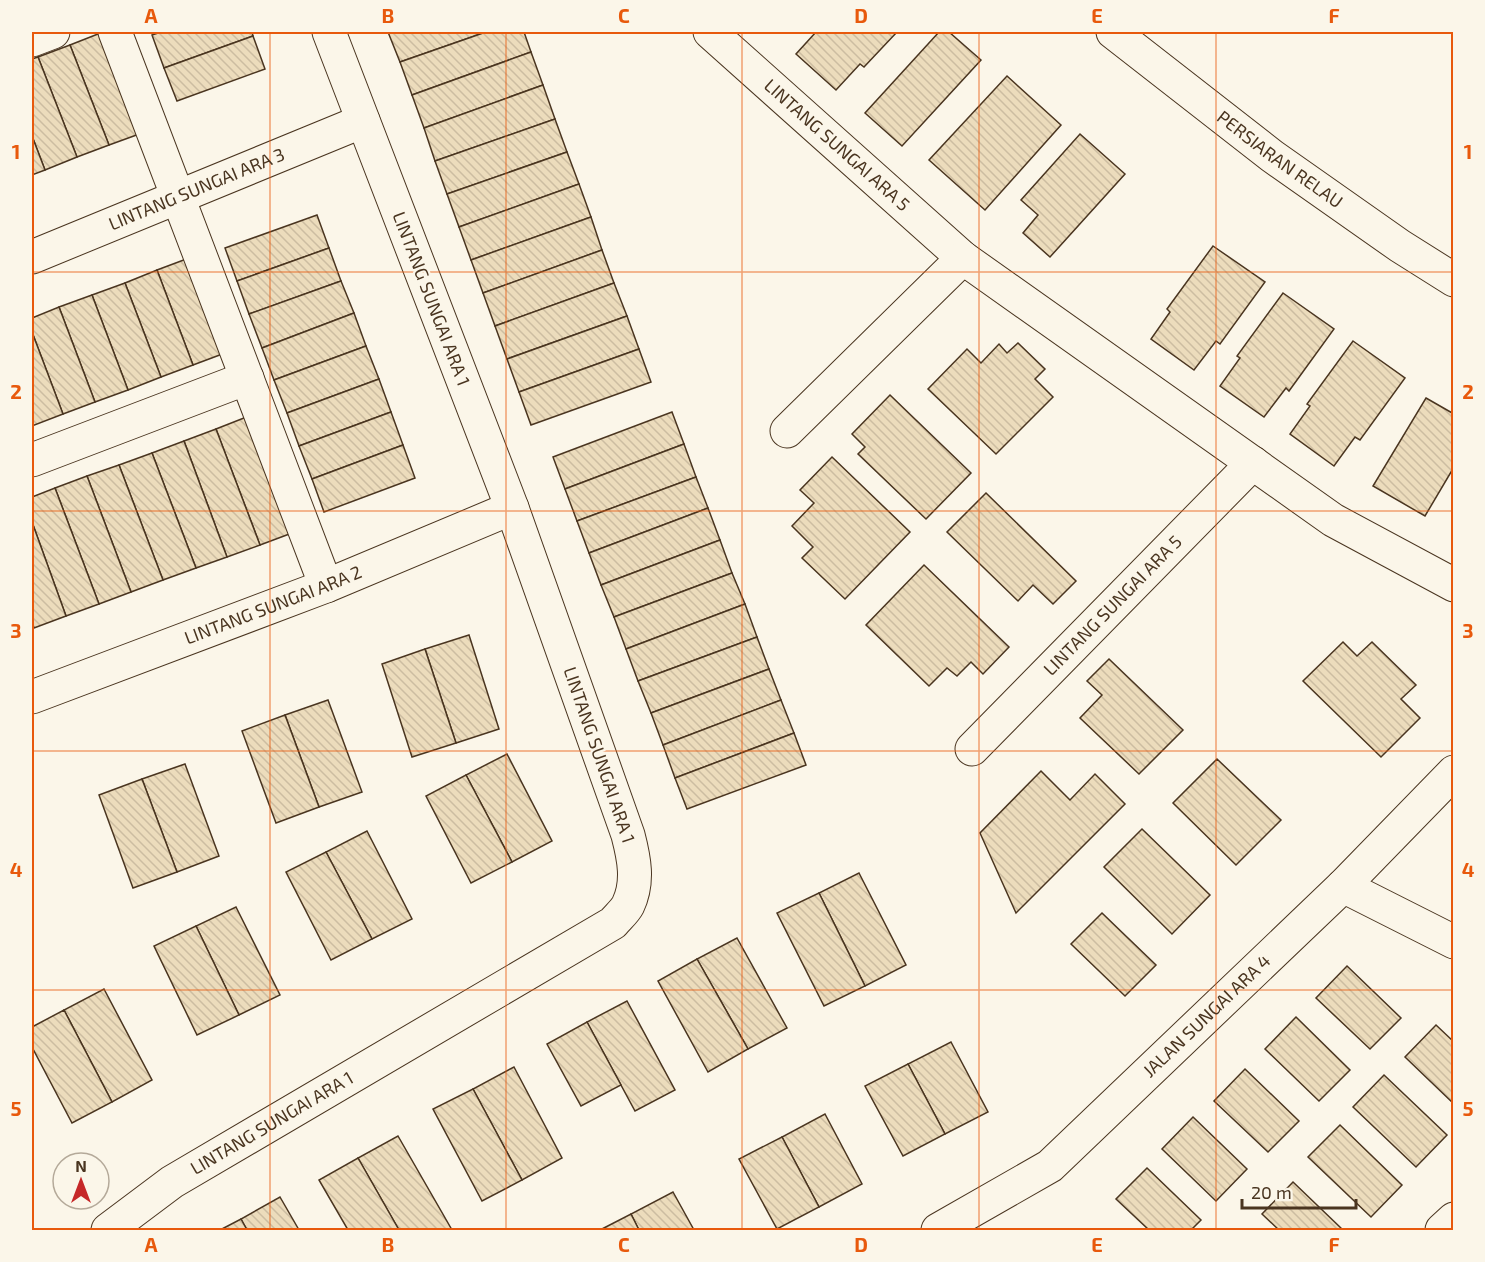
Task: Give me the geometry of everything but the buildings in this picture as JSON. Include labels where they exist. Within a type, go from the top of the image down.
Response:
[{"type":"street","points":[[32,40],[53,32]]},
{"type":"street","points":[[115,32],[326,586]]},
{"type":"street","name":"LINTANG SUNGAI ARA 1","points":[[108,1230],[172,1182],[613,923],[628,906],[634,885],[635,860],[628,835],[512,508],[329,32]]},
{"type":"street","name":"LINTANG SUNGAI ARA 5","points":[[710,32],[963,258],[1333,520],[1454,585]]},
{"type":"street","name":"PERSIARAN RELAU","points":[[1113,32],[1272,156],[1400,246],[1454,280]]},
{"type":"street","name":"LINTANG SUNGAI ARA 3","points":[[32,257],[363,121]]},
{"type":"street","points":[[787,431],[963,258]]},
{"type":"street","points":[[32,460],[247,378]]},
{"type":"street","name":"LINTANG SUNGAI ARA 5","points":[[972,749],[1253,463]]},
{"type":"street","name":"LINTANG SUNGAI ARA 2","points":[[32,697],[326,586],[512,508]]},
{"type":"street","name":"JALAN SUNGAI ARA 4","points":[[938,1230],[1050,1166],[1343,886],[1454,772]]},
{"type":"street","points":[[1343,886],[1454,942]]},
{"type":"street","points":[[1442,1230],[1454,1219]]}]
